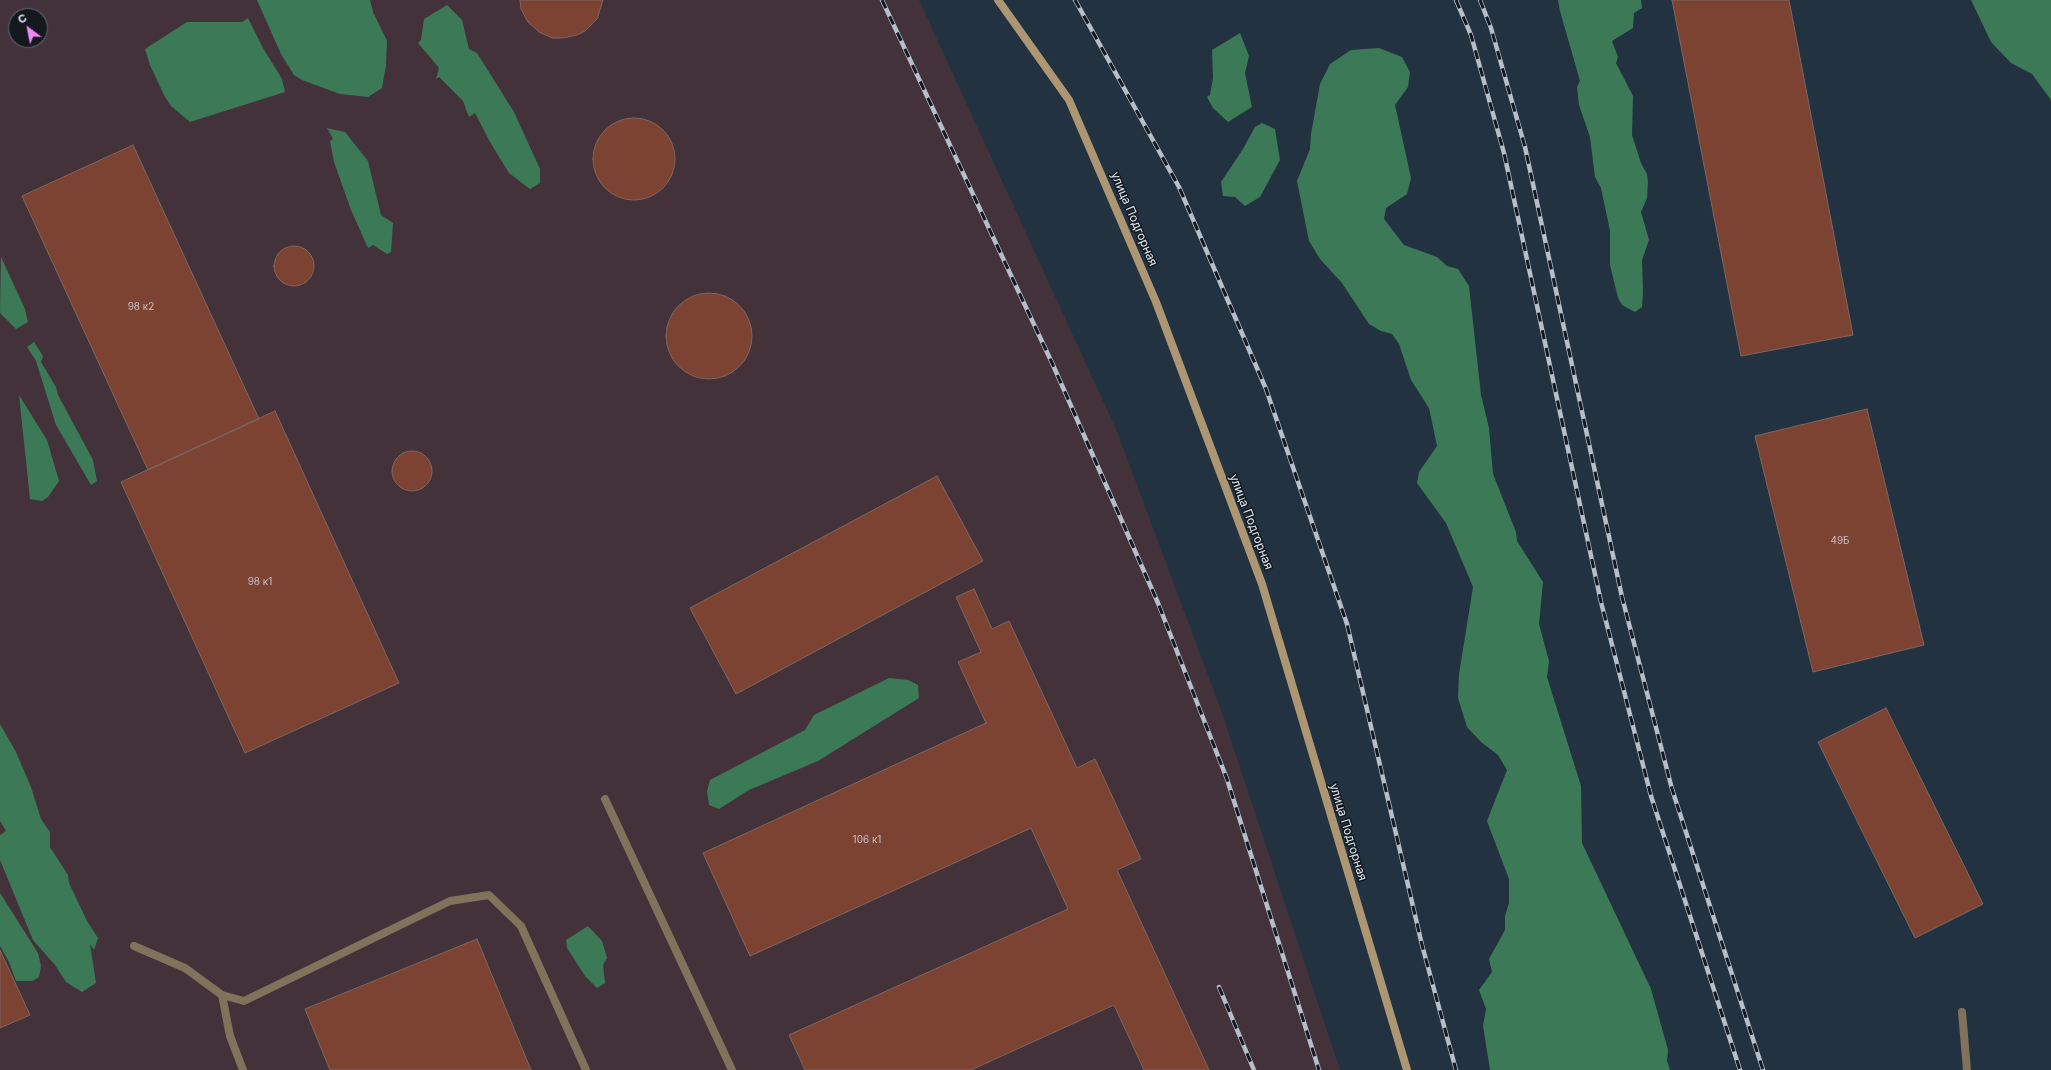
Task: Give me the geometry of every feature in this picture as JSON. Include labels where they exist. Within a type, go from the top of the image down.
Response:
[{"type":"main road","name":"улица Подгорная","points":[[994,0],[1006,10]]},
{"type":"main road","name":"улица Подгорная","points":[[998,0],[1070,100],[1156,302],[1262,584],[1407,1070]]},
{"type":"lane","points":[[604,799],[732,1070]]},
{"type":"lane","points":[[134,946],[185,968],[222,995],[244,1001],[450,901],[489,895],[521,926],[586,1070]]},
{"type":"lane","points":[[222,995],[230,1036],[244,1070]]},
{"type":"lane","points":[[1962,1012],[1967,1070]]},
{"type":"shaded area","points":[[0,0],[919,0],[1116,429],[1221,710],[1340,1070],[0,1070]]},
{"type":"green space","points":[[257,0],[370,0],[373,12],[387,41],[386,65],[382,88],[368,97],[340,94],[302,80],[294,75],[281,54]]},
{"type":"green space","points":[[1558,0],[1641,0],[1642,8],[1634,13],[1633,28],[1612,41],[1618,57],[1616,63],[1633,96],[1632,135],[1641,163],[1647,174],[1648,182],[1647,198],[1641,212],[1649,240],[1642,260],[1642,307],[1635,312],[1622,305],[1618,298],[1610,265],[1610,231],[1601,188],[1595,177],[1590,137],[1579,105],[1577,87],[1580,81]]},
{"type":"green space","points":[[1971,0],[2051,0],[2051,100],[2032,74],[2011,63],[1991,42]]},
{"type":"green space","points":[[447,5],[462,20],[469,49],[477,53],[514,112],[540,169],[540,183],[530,189],[509,173],[490,142],[475,113],[469,117],[463,101],[439,77],[436,79],[439,68],[418,43],[421,40],[424,19]]},
{"type":"green space","points":[[248,18],[263,48],[282,79],[285,92],[190,122],[171,106],[164,95],[150,65],[145,49],[187,22],[242,22]]},
{"type":"green space","points":[[1240,33],[1249,56],[1245,73],[1252,107],[1228,122],[1213,108],[1207,97],[1210,95],[1213,78],[1212,50]]},
{"type":"green space","points":[[1379,48],[1402,57],[1410,72],[1408,87],[1395,105],[1411,178],[1407,194],[1386,208],[1384,219],[1404,245],[1437,257],[1447,266],[1458,269],[1469,286],[1481,395],[1489,428],[1493,474],[1516,532],[1517,541],[1543,582],[1539,624],[1549,661],[1547,677],[1581,786],[1582,843],[1651,989],[1668,1050],[1667,1061],[1670,1070],[1490,1070],[1483,1026],[1486,1009],[1479,990],[1492,972],[1489,959],[1505,930],[1505,916],[1509,903],[1509,879],[1487,821],[1507,770],[1498,755],[1481,742],[1467,727],[1458,698],[1459,674],[1473,587],[1446,523],[1417,483],[1419,472],[1437,446],[1429,408],[1411,380],[1399,344],[1392,334],[1381,331],[1369,324],[1342,283],[1320,259],[1309,241],[1297,181],[1310,149],[1311,134],[1320,84],[1330,64],[1351,50]]},
{"type":"green space","points":[[1262,123],[1275,129],[1280,160],[1260,197],[1245,206],[1235,197],[1223,196],[1221,182],[1243,149],[1255,127]]},
{"type":"green space","points":[[327,128],[345,132],[368,161],[381,215],[393,223],[391,252],[387,254],[373,245],[368,248],[351,210],[334,162],[330,141],[333,139]]},
{"type":"green space","points":[[1,257],[25,309],[28,322],[16,329],[0,313]]},
{"type":"green space","points":[[34,342],[43,356],[41,362],[56,387],[58,395],[93,460],[97,481],[91,485],[56,425],[36,361],[27,347]]},
{"type":"green space","points":[[19,395],[47,440],[59,481],[48,497],[42,501],[30,499]]},
{"type":"green space","points":[[889,678],[908,680],[918,685],[919,698],[818,761],[749,790],[719,809],[709,805],[707,791],[710,780],[805,730],[814,715]]},
{"type":"green space","points":[[0,724],[16,752],[31,787],[41,819],[50,832],[50,847],[68,875],[69,883],[87,921],[98,938],[94,950],[90,944],[96,983],[82,992],[66,982],[55,965],[33,940],[0,860],[0,835],[6,831],[0,821]]},
{"type":"green space","points":[[0,893],[38,953],[41,966],[39,977],[32,981],[16,981],[9,962],[0,946]]},
{"type":"green space","points":[[588,926],[602,941],[607,958],[603,965],[605,983],[597,988],[585,976],[567,948],[566,940]]},
{"type":"building","points":[[520,0],[603,0],[597,19],[585,31],[577,35],[563,38],[552,38],[539,32],[528,22],[521,9]]},
{"type":"building","points":[[1672,0],[1789,0],[1853,335],[1741,356]]},
{"type":"building","points":[[626,118],[642,118],[657,125],[668,136],[675,151],[675,167],[672,175],[663,188],[650,197],[642,200],[626,200],[611,193],[600,182],[593,167],[593,151],[600,136],[611,125]]},
{"type":"building","points":[[133,145],[259,419],[148,470],[22,196]]},
{"type":"building","points":[[298,246],[305,249],[311,255],[314,266],[313,274],[305,283],[298,286],[290,286],[283,283],[275,274],[274,262],[277,255],[286,247]]},
{"type":"building","points":[[709,293],[725,296],[733,300],[745,312],[749,320],[752,336],[749,352],[745,360],[733,372],[725,376],[709,379],[693,376],[685,372],[673,360],[669,352],[666,336],[669,320],[673,312],[685,300],[693,296]]},
{"type":"building","points":[[1867,409],[1924,645],[1813,672],[1755,436]]},
{"type":"building","points":[[275,411],[399,683],[245,753],[121,482]]},
{"type":"building","points":[[416,451],[423,454],[429,460],[432,471],[431,479],[423,488],[416,491],[408,491],[401,488],[393,479],[392,467],[395,460],[404,452]]},
{"type":"building","points":[[937,476],[983,561],[736,694],[690,608]]},
{"type":"building","points":[[974,589],[992,629],[1009,621],[1077,768],[1095,759],[1141,859],[1117,870],[1209,1070],[1144,1070],[1114,1005],[971,1070],[805,1070],[789,1035],[1068,909],[1031,828],[750,956],[703,853],[986,723],[958,662],[981,652],[956,597]]},
{"type":"building","points":[[1886,708],[1983,904],[1915,938],[1818,742]]},
{"type":"building","points":[[477,939],[531,1070],[330,1070],[305,1009]]},
{"type":"building","points":[[0,950],[30,1015],[0,1028]]},
{"type":"railway","points":[[882,0],[1053,365],[1158,603],[1227,779],[1319,1070]]},
{"type":"railway","points":[[1075,0],[1179,187],[1266,389],[1347,624],[1422,945],[1456,1070]]},
{"type":"railway","points":[[1456,0],[1471,35],[1504,153],[1601,602],[1651,796],[1740,1070]]},
{"type":"railway","points":[[1480,0],[1491,28],[1525,147],[1622,597],[1672,789],[1763,1070]]},
{"type":"railway","points":[[1219,987],[1254,1070]]}]
